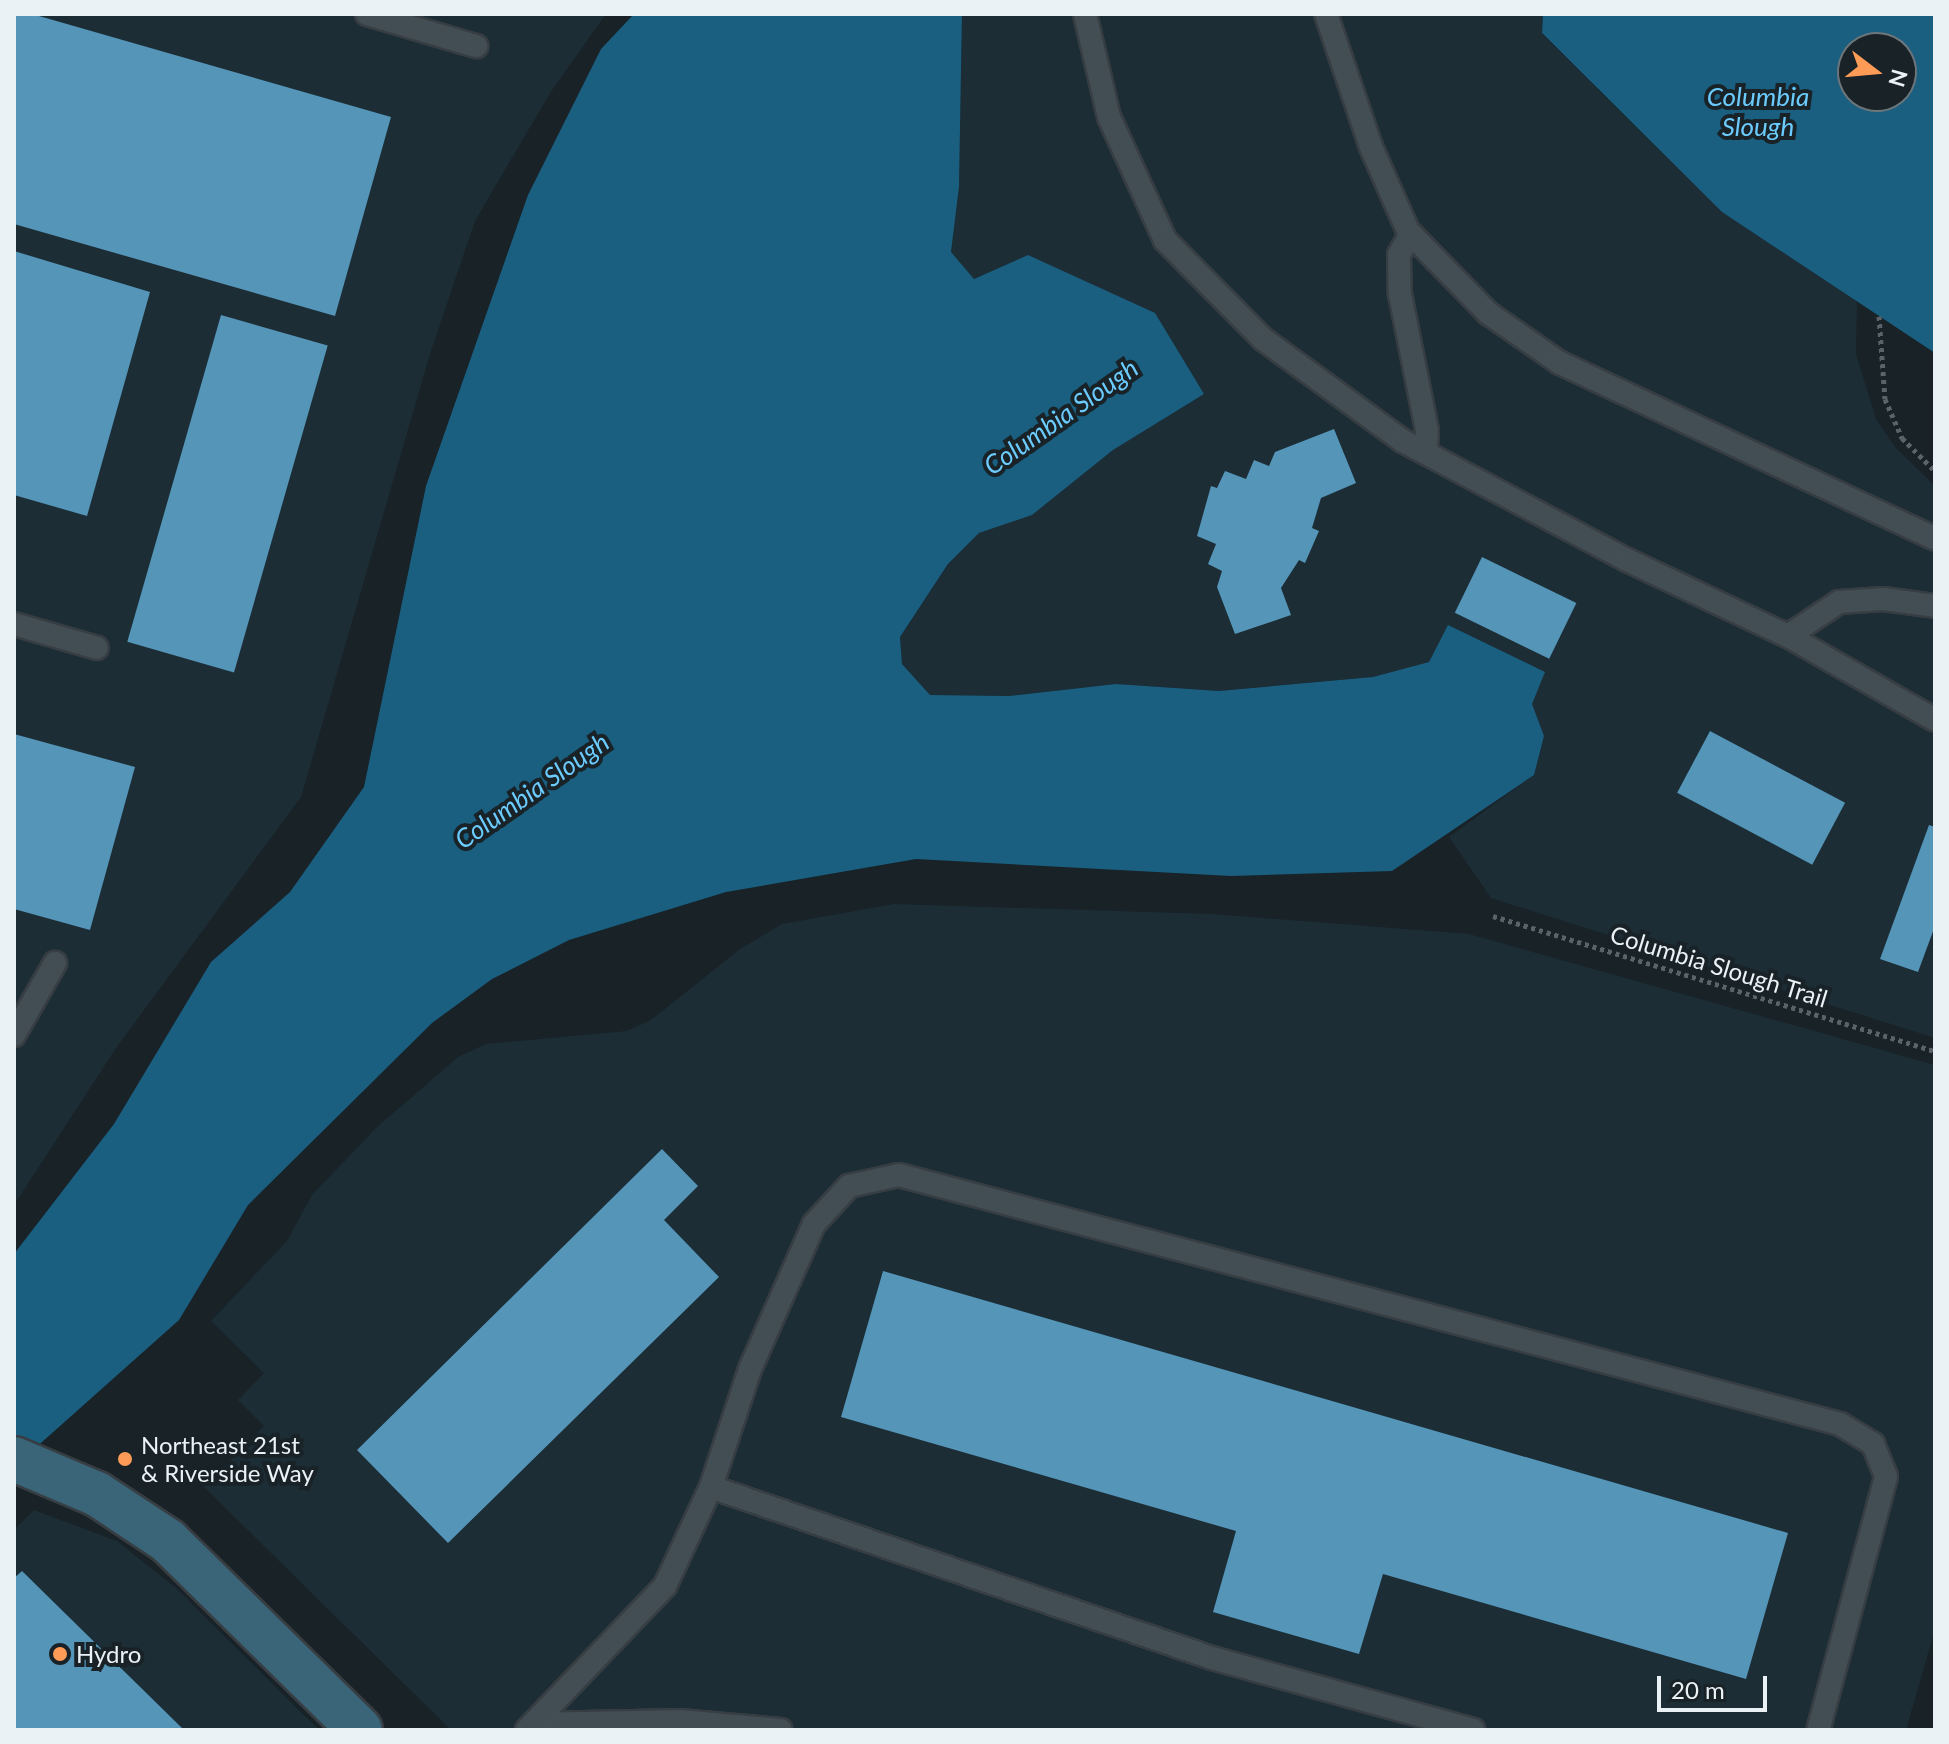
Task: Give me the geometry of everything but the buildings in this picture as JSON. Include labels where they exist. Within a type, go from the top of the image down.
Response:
[{"type":"street","points":[[14,1459],[60,1476],[123,1510],[202,1571],[360,1730]]},
{"type":"lane","points":[[367,14],[476,46]]},
{"type":"lane","points":[[1085,14],[1109,117],[1165,240],[1263,339],[1426,453],[1627,560],[1788,636],[1935,720]]},
{"type":"lane","points":[[1326,14],[1371,147],[1411,234],[1488,313],[1560,363],[1935,539]]},
{"type":"lane","points":[[1411,234],[1399,255],[1400,294],[1427,430],[1426,453]]},
{"type":"lane","points":[[1788,636],[1839,602],[1883,599],[1935,606]]},
{"type":"lane","points":[[14,624],[97,648]]},
{"type":"lane","points":[[14,1035],[55,963]]},
{"type":"lane","points":[[530,1727],[665,1586],[711,1487],[750,1369],[814,1224],[849,1186],[899,1175],[1824,1420],[1862,1437],[1873,1444],[1886,1477],[1818,1730]]},
{"type":"lane","points":[[711,1487],[1212,1658],[1473,1730]]},
{"type":"lane","points":[[530,1727],[680,1721],[781,1730]]},
{"type":"path","points":[[1879,316],[1885,399],[1902,438],[1935,471]]},
{"type":"path","name":"Columbia Slough Trail","points":[[1493,916],[1935,1051]]},
{"type":"shaded area","points":[[14,14],[606,14],[550,93],[475,221],[430,354],[301,797],[116,1048],[14,1205]]},
{"type":"shaded area","points":[[962,14],[1543,14],[1542,34],[1722,212],[1857,301],[1856,354],[1876,419],[1895,447],[1935,486],[1935,1038],[1491,898],[1449,837],[1534,775],[1544,736],[1531,704],[1449,625],[1429,662],[1373,677],[1219,691],[1116,684],[1009,696],[930,695],[902,664],[900,637],[948,565],[979,533],[1032,515],[1113,450],[1204,394],[1181,358],[1028,255],[974,279],[951,252],[959,187]]},
{"type":"shaded area","points":[[894,904],[1211,914],[1469,934],[1935,1065],[1935,1629],[1906,1730],[451,1730],[204,1487],[264,1426],[238,1400],[264,1373],[211,1321],[287,1241],[312,1195],[376,1128],[458,1057],[486,1044],[627,1031],[651,1020],[740,949],[782,924]]},
{"type":"shaded area","points":[[34,1510],[117,1541],[176,1588],[319,1730],[14,1730],[14,1530]]},
{"type":"water","points":[[634,14],[962,14],[959,187],[951,252],[974,279],[1028,255],[1155,313],[1204,394],[1113,450],[1032,515],[979,533],[948,564],[900,637],[902,664],[930,695],[1009,696],[1116,684],[1219,691],[1373,677],[1429,662],[1448,625],[1545,672],[1532,704],[1544,736],[1534,775],[1392,871],[1231,876],[916,859],[726,892],[569,940],[492,979],[432,1023],[248,1205],[179,1320],[14,1467],[14,1254],[114,1124],[211,962],[290,892],[364,787],[426,486],[528,195],[601,49]]},
{"type":"water","name":"Columbia Slough","points":[[1543,14],[1935,14],[1935,353],[1722,212],[1542,33]]},
{"type":"place","name":"Northeast 21st & Riverside Way","points":[[125,1459]]},
{"type":"place","name":"Hydro","points":[[60,1654]]}]
